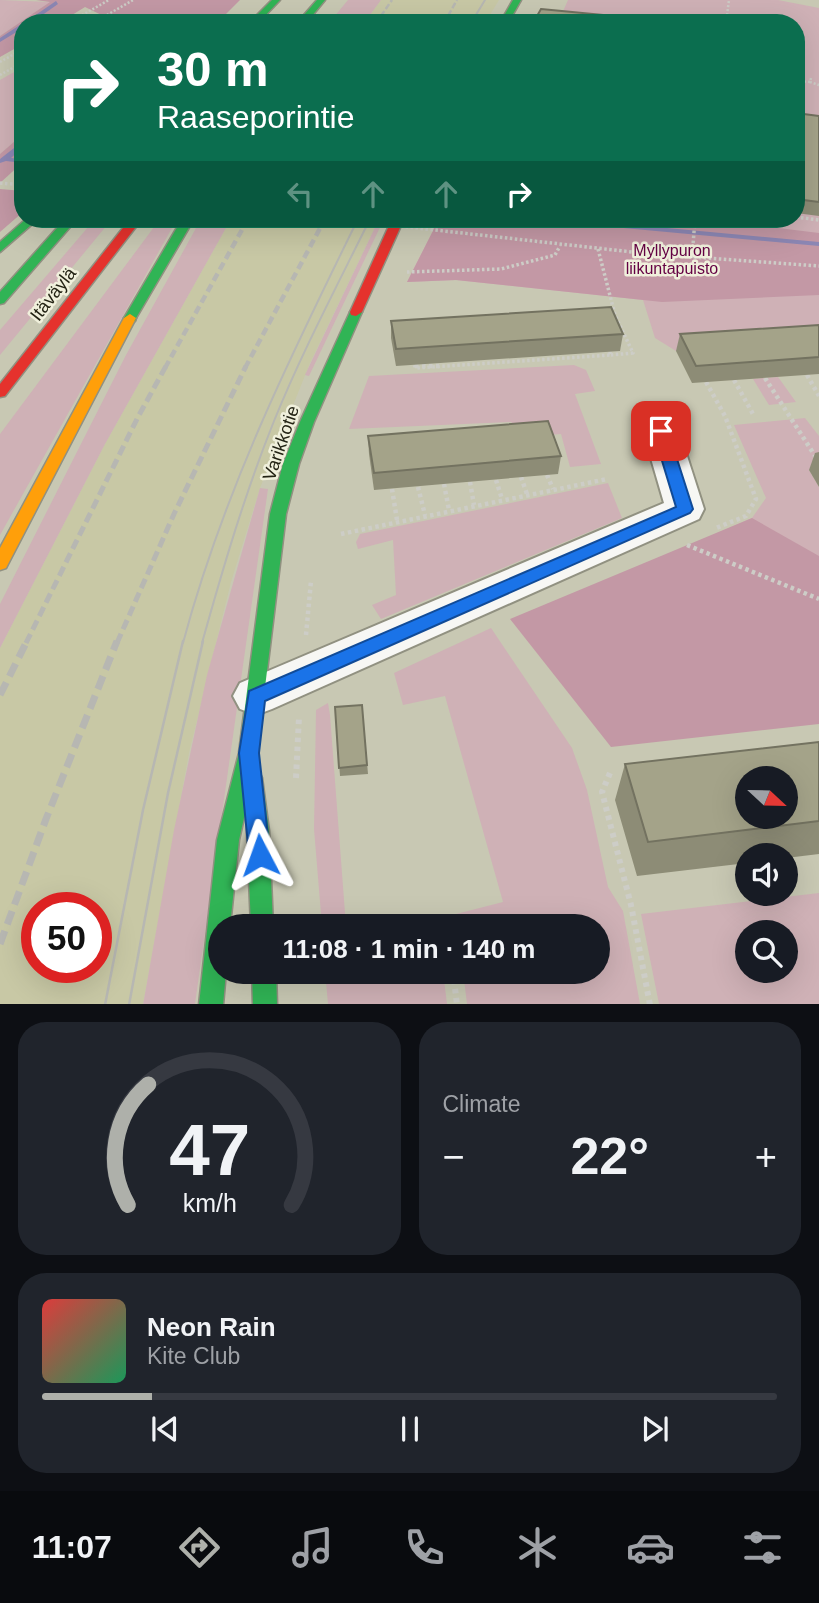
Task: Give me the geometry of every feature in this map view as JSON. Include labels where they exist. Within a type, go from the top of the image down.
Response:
[{"type":"main road","points":[[262,14],[276,0]]},
{"type":"main road","points":[[309,14],[321,0]]},
{"type":"main road","points":[[0,248],[22,228]]},
{"type":"main road","name":"Itäväylä","points":[[0,300],[63,228]]},
{"type":"main road","name":"Itäväylä","points":[[0,393],[129,228]]},
{"type":"main road","points":[[0,564],[141,298],[183,228]]},
{"type":"main road","name":"Varikkotie","points":[[249,753],[278,514],[291,464],[394,228]]},
{"type":"main road","points":[[249,753],[259,831],[262,914]]},
{"type":"main road","points":[[211,1004],[228,840],[249,753]]},
{"type":"main road","points":[[264,984],[265,1004]]},
{"type":"street","points":[[256,696],[685,509],[661,431]]},
{"type":"path","points":[[84,14],[108,0]]},
{"type":"path","points":[[121,0],[128,3]]},
{"type":"path","points":[[109,14],[133,0]]},
{"type":"path","points":[[417,228],[560,246],[819,266]]},
{"type":"path","points":[[692,258],[694,228]]},
{"type":"path","points":[[406,263],[403,272],[497,269],[539,262],[555,256],[560,246]]},
{"type":"path","points":[[414,365],[416,368],[562,356],[633,354],[615,315],[598,249]]},
{"type":"path","points":[[807,375],[819,396]]},
{"type":"path","points":[[765,378],[819,462]]},
{"type":"path","points":[[734,380],[753,414]]},
{"type":"path","points":[[706,382],[725,416]]},
{"type":"path","points":[[547,475],[553,489]]},
{"type":"path","points":[[522,477],[527,494]]},
{"type":"path","points":[[341,534],[397,520],[607,479]]},
{"type":"path","points":[[496,480],[502,499]]},
{"type":"path","points":[[470,482],[475,505]]},
{"type":"path","points":[[444,484],[449,510]]},
{"type":"path","points":[[418,486],[425,515]]},
{"type":"path","points":[[392,489],[397,520]]},
{"type":"path","points":[[652,524],[701,553],[819,599]]},
{"type":"path","points":[[306,638],[312,573]]},
{"type":"path","points":[[610,773],[602,792],[631,905],[650,1004]]},
{"type":"path","points":[[455,984],[457,1004]]},
{"type":"shaded area","points":[[381,0],[499,0],[490,14],[371,14]]},
{"type":"shaded area","points":[[226,228],[375,228],[310,363],[260,488],[231,582],[189,753],[143,1004],[0,1004],[0,648],[105,444]]},
{"type":"green space","points":[[0,0],[51,2],[33,14],[14,14],[14,27],[0,36]]},
{"type":"green space","points":[[36,0],[240,0],[226,14],[99,14],[85,7],[74,14],[32,14],[50,2]]},
{"type":"green space","points":[[348,0],[381,0],[371,14],[336,14]]},
{"type":"green space","name":"Myllypuron liikuntapuisto","points":[[568,0],[778,0],[819,8],[819,342],[676,351],[655,338],[643,300],[456,280],[407,282],[434,228],[805,228],[805,14],[562,14]]},
{"type":"green space","points":[[14,26],[14,49],[0,57],[0,36]]},
{"type":"green space","points":[[14,72],[14,142],[0,154],[0,80]]},
{"type":"green space","points":[[14,142],[14,170],[0,183],[0,154]]},
{"type":"green space","points":[[0,189],[14,190],[14,220],[0,232]]},
{"type":"green space","points":[[87,228],[105,228],[0,355],[0,330]]},
{"type":"green space","points":[[153,228],[172,228],[0,535],[0,434]]},
{"type":"green space","points":[[196,228],[226,228],[105,444],[0,648],[0,604],[126,355]]},
{"type":"green space","points":[[375,228],[380,228],[309,376],[305,375]]},
{"type":"green space","name":"Myllypuron liikuntapuisto","points":[[434,228],[779,228],[819,233],[819,295],[662,302],[456,280],[407,282]]},
{"type":"green space","points":[[574,365],[586,370],[595,391],[575,394],[601,464],[570,467],[561,434],[523,437],[511,422],[349,429],[369,376]]},
{"type":"green space","points":[[778,377],[796,402],[769,405],[753,379]]},
{"type":"green space","points":[[805,418],[819,436],[819,469],[809,470],[819,487],[819,704],[622,574],[752,518],[766,498],[734,425]]},
{"type":"green space","points":[[608,483],[622,518],[381,619],[372,605],[396,595],[393,540],[358,549],[356,542],[360,534]]},
{"type":"green space","points":[[260,488],[268,489],[195,1004],[143,1004],[174,830],[207,675]]},
{"type":"green space","points":[[752,518],[819,556],[819,724],[611,747],[510,619]]},
{"type":"green space","points":[[491,628],[572,748],[587,790],[608,887],[623,911],[640,1004],[467,1004],[465,984],[610,984],[610,914],[456,914],[503,902],[445,696],[403,705],[394,673]]},
{"type":"green space","points":[[328,703],[345,914],[321,914],[314,829],[316,710]]},
{"type":"green space","points":[[819,893],[819,1004],[659,1004],[641,914],[735,903],[735,906],[798,906],[798,895]]},
{"type":"green space","points":[[326,984],[445,984],[447,1004],[328,1004]]},
{"type":"building","points":[[541,9],[593,14],[538,14]]},
{"type":"building","points":[[805,114],[819,116],[819,202],[805,200]]},
{"type":"building","points":[[611,307],[623,334],[396,349],[391,321]]},
{"type":"building","points":[[819,325],[819,357],[696,366],[680,334]]},
{"type":"building","points":[[548,421],[561,456],[374,473],[368,436]]},
{"type":"building","points":[[362,705],[367,765],[339,768],[335,707]]},
{"type":"building","points":[[819,742],[819,821],[798,824],[798,766],[735,766],[735,830],[746,830],[648,842],[625,764]]},
{"type":"waterway","points":[[40,14],[56,3]]},
{"type":"waterway","points":[[0,40],[14,31]]},
{"type":"waterway","points":[[5,159],[14,151]]},
{"type":"waterway","points":[[5,159],[14,160]]},
{"type":"waterway","points":[[646,228],[819,244]]},
{"type":"tram line","points":[[476,14],[485,0]]},
{"type":"tram line","points":[[183,643],[199,587],[238,479],[283,374],[354,228]]},
{"type":"tram line","points":[[202,643],[235,531],[274,421],[308,344],[366,228]]},
{"type":"tram line","points":[[105,1004],[143,810],[183,641]]},
{"type":"tram line","points":[[129,1004],[168,793],[203,641]]},
{"type":"railway","points":[[382,14],[392,0]]},
{"type":"railway","points":[[449,14],[457,0]]},
{"type":"railway","points":[[165,368],[243,228]]},
{"type":"railway","points":[[245,367],[320,228]]},
{"type":"railway","points":[[26,643],[166,366]]},
{"type":"railway","points":[[117,643],[174,514],[245,367]]},
{"type":"railway","points":[[0,944],[46,819],[117,641]]},
{"type":"railway","points":[[0,695],[26,643]]},
{"type":"traffic: fast","points":[[262,14],[276,0]]},
{"type":"traffic: fast","points":[[309,14],[321,0]]},
{"type":"traffic: fast","points":[[509,14],[517,0]]},
{"type":"traffic: fast","points":[[0,248],[22,228]]},
{"type":"traffic: fast","points":[[0,300],[63,228]]},
{"type":"traffic: fast","points":[[130,318],[183,228]]},
{"type":"traffic: fast","points":[[211,1004],[228,840],[249,753],[278,514],[291,464],[307,422],[356,312]]},
{"type":"traffic: fast","points":[[252,778],[259,831],[262,914]]},
{"type":"traffic: fast","points":[[264,984],[265,1004]]},
{"type":"traffic: slow","points":[[0,564],[130,318]]},
{"type":"traffic: jam","points":[[0,393],[129,228]]},
{"type":"traffic: jam","points":[[356,312],[394,228]]},
{"type":"route","points":[[260,855],[249,753],[256,696],[303,678],[324,666],[685,509],[661,431]]}]
